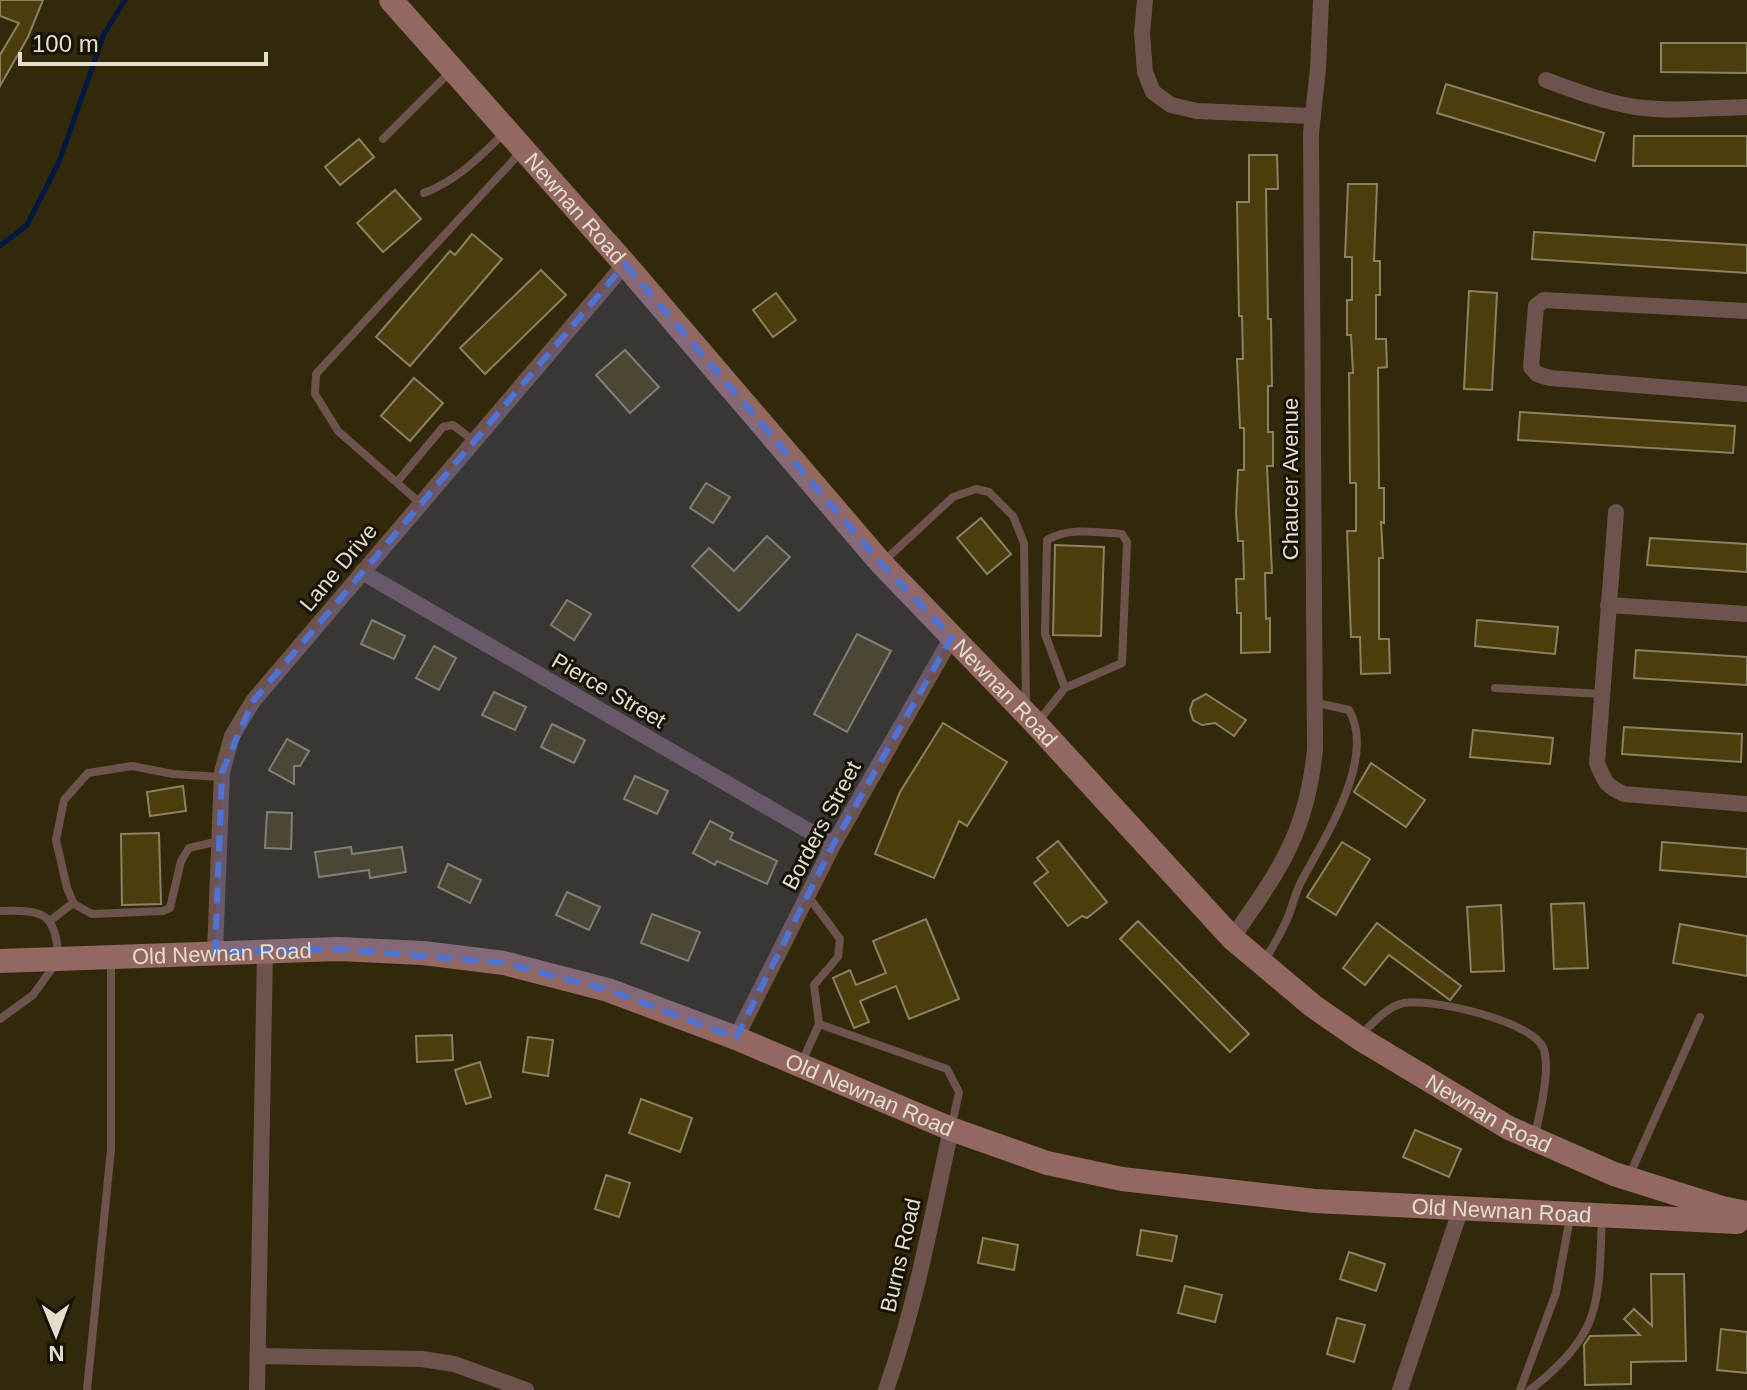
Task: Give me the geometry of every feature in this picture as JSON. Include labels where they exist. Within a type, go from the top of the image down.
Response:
[{"type":"main road","name":"Newnan Road","points":[[391,0],[625,264],[881,563],[1031,719],[1232,938],[1313,1006],[1359,1038],[1509,1128],[1628,1179],[1747,1213]]},
{"type":"main road","name":"Old Newnan Road","points":[[0,961],[338,949],[423,953],[504,963],[608,990],[736,1038],[951,1129],[1047,1163],[1122,1179],[1315,1201],[1747,1223]]},
{"type":"street","points":[[1145,0],[1142,33],[1145,72],[1153,92],[1171,105],[1197,111],[1313,116]]},
{"type":"street","name":"Chaucer Avenue","points":[[1232,938],[1290,850],[1312,784],[1315,749],[1311,347],[1313,116],[1321,0]]},
{"type":"street","points":[[1546,80],[1589,96],[1633,107],[1667,110],[1747,107]]},
{"type":"street","name":"Lane Drive","points":[[215,952],[222,777],[232,736],[253,701],[625,264]]},
{"type":"street","points":[[1747,311],[1544,300],[1536,306],[1531,367],[1537,374],[1550,378],[1747,394]]},
{"type":"street","points":[[1616,512],[1597,763],[1608,786],[1624,794],[1747,804]]},
{"type":"street","name":"Pierce Street","points":[[362,572],[833,845]]},
{"type":"street","points":[[1608,605],[1747,614]]},
{"type":"street","name":"Borders Street","points":[[736,1038],[833,845],[952,637]]},
{"type":"street","points":[[257,1390],[265,951]]},
{"type":"street","name":"Burns Road","points":[[886,1390],[920,1275],[951,1129]]},
{"type":"street","points":[[1400,1390],[1461,1208]]},
{"type":"street","points":[[258,1356],[422,1359],[454,1364],[526,1390]]},
{"type":"lane","points":[[383,139],[452,69]]},
{"type":"lane","points":[[424,193],[446,185],[506,130]]},
{"type":"lane","points":[[421,504],[338,431],[315,394],[316,374],[524,150]]},
{"type":"lane","points":[[397,482],[443,427],[453,425],[474,441]]},
{"type":"lane","points":[[881,563],[953,497],[964,493],[976,489],[989,492],[1013,516],[1024,543],[1031,719]]},
{"type":"lane","points":[[1031,719],[1065,688],[1122,663],[1127,542],[1122,534],[1088,531],[1058,534],[1047,540],[1045,634],[1065,688]]},
{"type":"lane","points":[[1495,688],[1602,694]]},
{"type":"lane","points":[[1263,965],[1287,920],[1299,885],[1327,836],[1348,787],[1357,748],[1355,721],[1349,710],[1313,702]]},
{"type":"lane","points":[[219,841],[189,848],[181,861],[170,908],[163,911],[92,914],[73,903],[56,840],[64,800],[88,773],[132,766],[173,774],[222,777]]},
{"type":"lane","points":[[800,1066],[819,1024],[814,985],[838,957],[840,939],[808,895]]},
{"type":"lane","points":[[50,921],[73,903]]},
{"type":"lane","points":[[0,911],[32,912],[44,916],[50,921],[57,937],[59,959],[33,995],[0,1019]]},
{"type":"lane","points":[[87,1390],[111,1149],[111,958]]},
{"type":"lane","points":[[1359,1038],[1375,1021],[1404,1003],[1463,1009],[1520,1026],[1536,1037],[1544,1050],[1544,1101],[1534,1139]]},
{"type":"lane","points":[[1628,1179],[1700,1017]]},
{"type":"lane","points":[[819,1024],[947,1069],[959,1092],[951,1129]]},
{"type":"lane","points":[[1520,1390],[1556,1293],[1571,1214]]},
{"type":"lane","points":[[1530,1390],[1556,1369],[1588,1324],[1598,1283],[1602,1215]]},
{"type":"highlighted area","points":[[625,264],[881,563],[952,637],[833,845],[736,1038],[608,990],[504,963],[338,949],[215,952],[222,772],[253,701]]},
{"type":"building","points":[[0,0],[43,0],[28,37],[0,86],[0,55],[19,23],[0,16]]},
{"type":"building","points":[[1661,43],[1747,43],[1747,73],[1661,72]]},
{"type":"building","points":[[1446,84],[1604,133],[1595,161],[1437,113]]},
{"type":"building","points":[[1634,136],[1747,136],[1747,166],[1633,166]]},
{"type":"building","points":[[359,139],[374,157],[340,185],[325,167]]},
{"type":"building","points":[[1249,155],[1277,155],[1278,189],[1266,189],[1272,386],[1268,386],[1268,432],[1273,432],[1273,466],[1267,466],[1272,573],[1265,573],[1270,652],[1241,653],[1241,613],[1237,613],[1236,579],[1244,579],[1243,541],[1238,541],[1236,513],[1238,470],[1244,470],[1244,428],[1240,428],[1237,359],[1243,359],[1237,202],[1249,202]]},
{"type":"building","points":[[1348,184],[1377,184],[1374,261],[1380,261],[1380,295],[1376,295],[1376,339],[1386,339],[1387,367],[1378,368],[1379,488],[1384,488],[1384,523],[1381,522],[1383,558],[1379,558],[1379,639],[1389,639],[1390,673],[1361,674],[1360,637],[1351,637],[1347,531],[1356,531],[1356,483],[1350,483],[1349,373],[1353,373],[1351,335],[1347,335],[1347,300],[1352,300],[1352,257],[1345,257]]},
{"type":"building","points":[[395,190],[421,219],[383,252],[357,223]]},
{"type":"building","points":[[1534,232],[1747,245],[1747,273],[1532,259]]},
{"type":"building","points":[[472,234],[502,259],[410,366],[376,337],[450,251],[455,255]]},
{"type":"building","points":[[541,270],[566,295],[485,374],[460,348]]},
{"type":"building","points":[[1469,291],[1497,293],[1492,390],[1464,389]]},
{"type":"building","points":[[776,293],[796,320],[773,337],[753,310]]},
{"type":"building","points":[[625,350],[659,387],[630,413],[596,375]]},
{"type":"building","points":[[414,378],[443,403],[410,441],[381,416]]},
{"type":"building","points":[[1520,412],[1735,426],[1733,453],[1518,440]]},
{"type":"building","points":[[706,483],[730,497],[713,523],[690,508]]},
{"type":"building","points":[[981,518],[1011,554],[987,574],[957,538]]},
{"type":"building","points":[[767,536],[790,557],[739,611],[692,566],[709,548],[734,571]]},
{"type":"building","points":[[1650,538],[1747,544],[1747,572],[1647,565]]},
{"type":"building","points":[[1055,545],[1104,547],[1101,636],[1053,635]]},
{"type":"building","points":[[567,600],[591,614],[574,640],[551,625]]},
{"type":"building","points":[[372,620],[405,636],[394,659],[361,644]]},
{"type":"building","points":[[1477,620],[1558,627],[1555,654],[1475,646]]},
{"type":"building","points":[[857,634],[891,651],[847,732],[814,714]]},
{"type":"building","points":[[434,646],[456,658],[439,690],[416,678]]},
{"type":"building","points":[[1636,650],[1747,657],[1747,685],[1634,678]]},
{"type":"building","points":[[494,692],[526,707],[515,730],[482,715]]},
{"type":"building","points":[[1206,694],[1246,720],[1234,736],[1215,723],[1202,725],[1193,720],[1190,710],[1193,701]]},
{"type":"building","points":[[943,723],[1007,762],[967,826],[959,821],[934,878],[875,854],[900,792]]},
{"type":"building","points":[[552,724],[585,740],[574,763],[541,747]]},
{"type":"building","points":[[1624,727],[1742,734],[1741,762],[1622,754]]},
{"type":"building","points":[[1473,730],[1553,738],[1550,764],[1470,757]]},
{"type":"building","points":[[287,739],[309,751],[300,766],[294,766],[294,784],[269,770]]},
{"type":"building","points":[[1371,763],[1425,800],[1406,827],[1354,792]]},
{"type":"building","points":[[635,776],[668,791],[657,814],[624,799]]},
{"type":"building","points":[[183,786],[186,811],[150,816],[147,792]]},
{"type":"building","points":[[267,812],[292,813],[291,849],[265,848]]},
{"type":"building","points":[[710,821],[733,833],[730,839],[777,861],[767,884],[717,861],[715,865],[693,853]]},
{"type":"building","points":[[159,833],[161,904],[122,905],[121,834]]},
{"type":"building","points":[[1058,841],[1107,902],[1087,918],[1082,916],[1068,926],[1034,883],[1048,872],[1037,858]]},
{"type":"building","points":[[1342,842],[1370,859],[1336,915],[1307,897]]},
{"type":"building","points":[[1662,842],[1747,849],[1747,877],[1660,870]]},
{"type":"building","points":[[351,847],[352,854],[402,847],[406,872],[370,878],[369,870],[319,877],[315,852]]},
{"type":"building","points":[[448,864],[481,880],[470,903],[438,887]]},
{"type":"building","points":[[567,892],[600,907],[589,930],[556,915]]},
{"type":"building","points":[[1584,903],[1588,968],[1554,969],[1551,904]]},
{"type":"building","points":[[1501,905],[1504,971],[1471,972],[1467,907]]},
{"type":"building","points":[[652,914],[700,932],[688,961],[641,943]]},
{"type":"building","points":[[926,919],[959,999],[909,1019],[896,986],[860,1001],[869,1022],[854,1028],[833,978],[850,970],[856,985],[886,973],[873,941]]},
{"type":"building","points":[[1138,921],[1249,1034],[1230,1052],[1120,939]]},
{"type":"building","points":[[1377,923],[1461,986],[1450,1000],[1389,955],[1365,985],[1343,968]]},
{"type":"building","points":[[1680,924],[1747,936],[1747,976],[1673,963]]},
{"type":"building","points":[[452,1035],[453,1060],[417,1062],[416,1036]]},
{"type":"building","points":[[528,1037],[553,1040],[548,1076],[523,1072]]},
{"type":"building","points":[[480,1062],[491,1097],[466,1104],[455,1070]]},
{"type":"building","points":[[641,1099],[692,1118],[680,1152],[629,1133]]},
{"type":"building","points":[[1415,1130],[1461,1149],[1449,1177],[1403,1157]]},
{"type":"building","points":[[606,1175],[630,1183],[619,1217],[595,1209]]},
{"type":"building","points":[[1141,1230],[1177,1236],[1172,1261],[1137,1255]]},
{"type":"building","points":[[983,1238],[1018,1245],[1014,1270],[978,1263]]},
{"type":"building","points":[[1349,1252],[1385,1264],[1376,1291],[1340,1279]]},
{"type":"building","points":[[1651,1274],[1684,1274],[1686,1361],[1631,1362],[1631,1384],[1585,1385],[1584,1345],[1590,1336],[1640,1335],[1624,1319],[1634,1309],[1652,1326]]},
{"type":"building","points":[[1185,1286],[1222,1295],[1215,1322],[1178,1313]]},
{"type":"building","points":[[1337,1318],[1365,1325],[1354,1362],[1327,1354]]},
{"type":"building","points":[[1721,1329],[1747,1332],[1747,1373],[1717,1370]]},
{"type":"waterway","points":[[0,246],[27,225],[59,162],[104,34],[125,0]]}]
